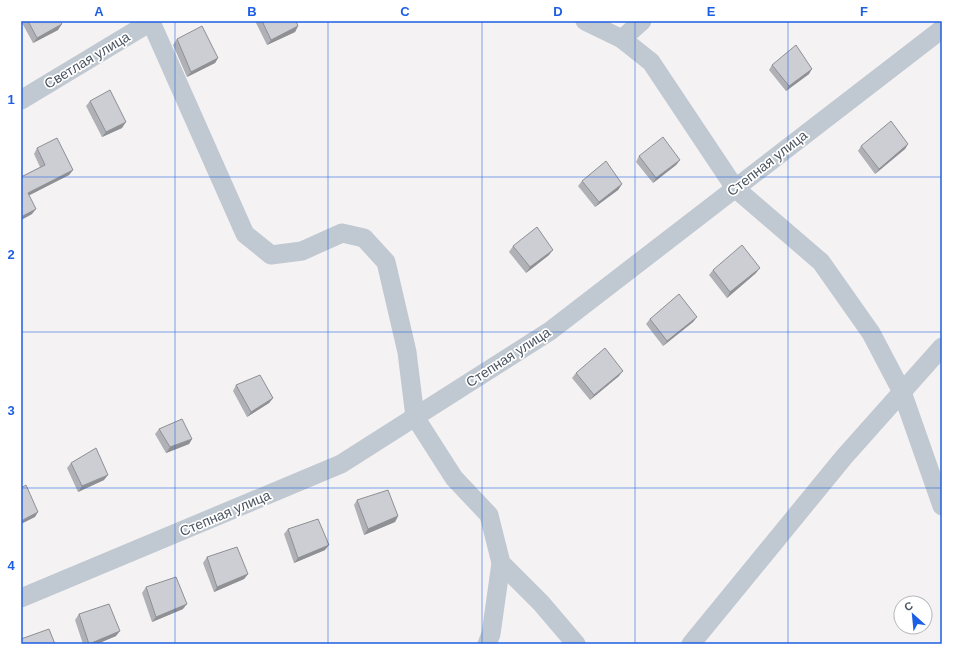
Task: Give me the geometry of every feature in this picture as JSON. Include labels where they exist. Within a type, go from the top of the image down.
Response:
[{"type":"street","points":[[152,21],[245,234],[271,255],[302,251],[342,233],[364,238],[386,262],[407,352],[415,417],[454,478],[489,515],[501,563],[491,634],[487,644]]},
{"type":"street","name":"Светлая улица","points":[[21,100],[152,21]]},
{"type":"street","points":[[585,21],[622,39],[651,62],[735,188],[822,262],[871,332],[902,392],[942,506]]},
{"type":"street","points":[[622,39],[642,21]]},
{"type":"street","name":"Степная улица","points":[[21,598],[341,464],[550,331],[942,29]]},
{"type":"street","points":[[691,644],[844,458],[942,347]]},
{"type":"street","points":[[501,563],[541,603],[568,642]]},
{"type":"building","points":[[28,21],[60,21],[62,24],[37,38]]},
{"type":"building","points":[[262,21],[296,21],[298,26],[271,40]]},
{"type":"building","points":[[202,26],[218,58],[191,72],[177,39]]},
{"type":"building","points":[[796,45],[812,69],[789,86],[772,65]]},
{"type":"building","points":[[110,90],[126,122],[106,132],[90,101]]},
{"type":"building","points":[[891,121],[908,144],[879,169],[861,146]]},
{"type":"building","points":[[663,137],[680,160],[656,178],[639,156]]},
{"type":"building","points":[[57,138],[73,170],[28,193],[36,209],[21,217],[21,177],[45,165],[37,148]]},
{"type":"building","points":[[606,161],[622,184],[599,202],[582,181]]},
{"type":"building","points":[[537,227],[553,250],[530,267],[513,246]]},
{"type":"building","points":[[742,245],[760,268],[730,292],[713,270]]},
{"type":"building","points":[[679,294],[697,317],[667,341],[650,319]]},
{"type":"building","points":[[605,348],[623,371],[594,395],[576,373]]},
{"type":"building","points":[[260,375],[273,398],[251,412],[236,385]]},
{"type":"building","points":[[182,419],[192,439],[170,447],[159,429]]},
{"type":"building","points":[[96,448],[108,475],[82,486],[71,463]]},
{"type":"building","points":[[26,485],[38,512],[21,521],[21,488]]},
{"type":"building","points":[[388,490],[398,516],[368,529],[357,500]]},
{"type":"building","points":[[318,519],[329,545],[298,558],[288,529]]},
{"type":"building","points":[[237,547],[248,574],[217,587],[207,557]]},
{"type":"building","points":[[176,577],[187,604],[156,617],[146,587]]},
{"type":"building","points":[[109,604],[120,631],[89,644],[79,614]]},
{"type":"building","points":[[49,629],[55,644],[21,644],[21,639]]}]
